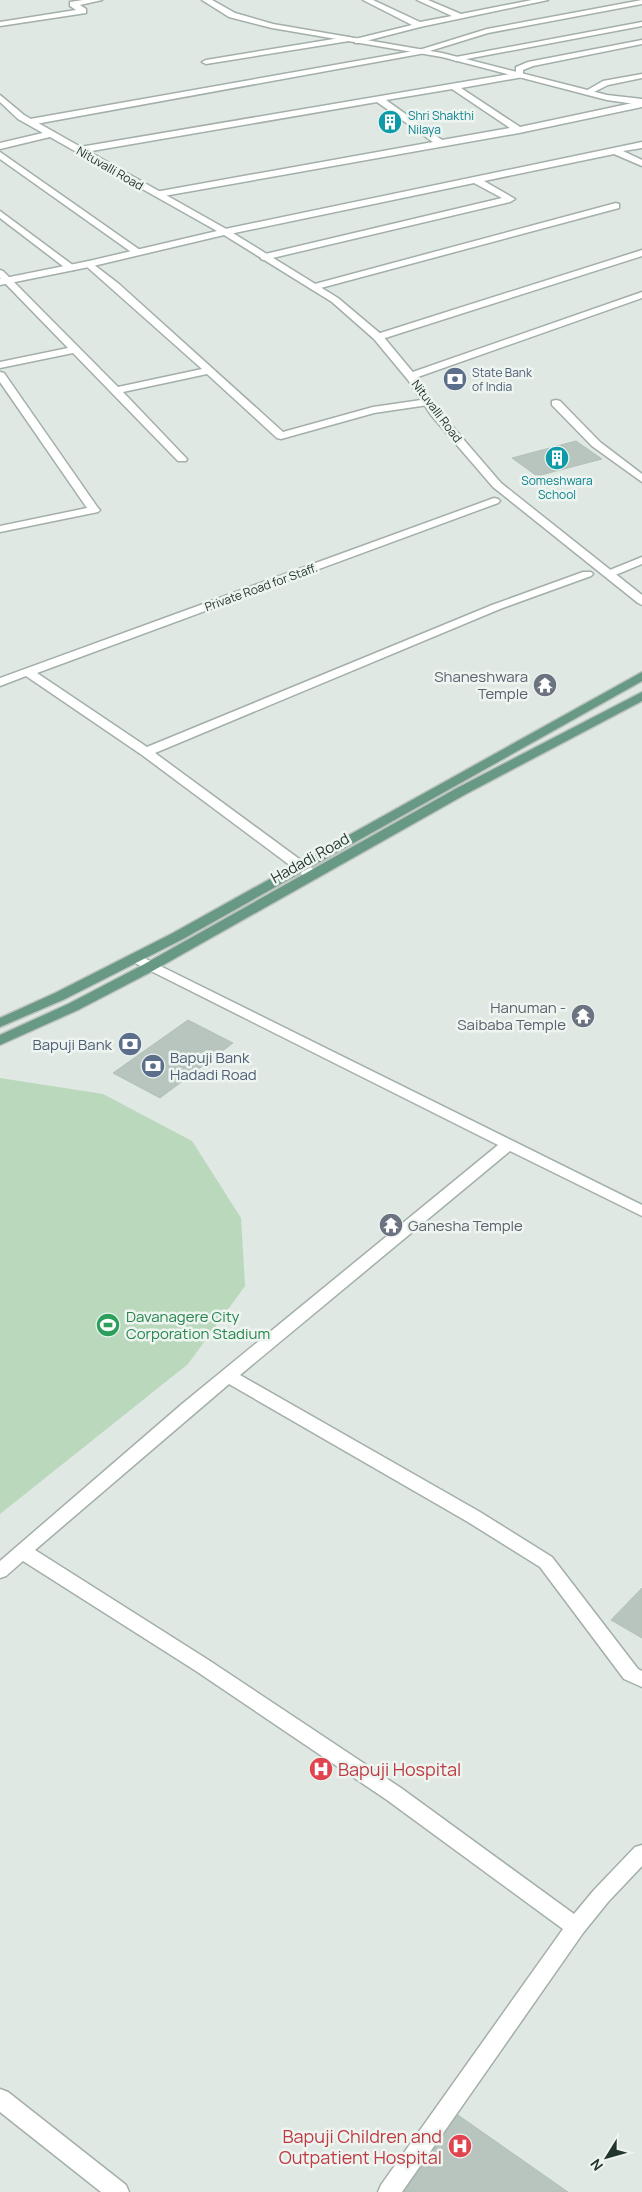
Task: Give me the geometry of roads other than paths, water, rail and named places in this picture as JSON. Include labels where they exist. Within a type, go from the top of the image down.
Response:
[{"type":"main road","points":[[0,1024],[136,958],[642,676]]},
{"type":"main road","name":"Hadadi Road","points":[[0,1041],[85,1002],[152,966],[312,875],[638,698]]},
{"type":"street","points":[[0,24],[83,11],[73,4],[98,0]]},
{"type":"street","points":[[206,0],[220,10],[246,19],[456,59],[588,92],[642,103]]},
{"type":"street","points":[[367,0],[419,25]]},
{"type":"street","points":[[421,0],[461,18]]},
{"type":"street","points":[[493,0],[506,7]]},
{"type":"street","points":[[358,41],[419,25],[544,0]]},
{"type":"street","points":[[30,122],[420,52],[487,31],[642,2]]},
{"type":"street","points":[[456,59],[642,24]]},
{"type":"street","points":[[206,62],[346,39]]},
{"type":"street","points":[[520,75],[519,69],[531,64],[642,42]]},
{"type":"street","points":[[80,150],[520,75]]},
{"type":"street","points":[[588,92],[606,83],[642,76]]},
{"type":"street","points":[[453,86],[519,130]]},
{"type":"street","name":"Nituvalli Road","points":[[0,98],[30,122],[225,232],[335,300],[378,337],[411,376],[428,402],[497,485],[642,601]]},
{"type":"street","points":[[378,99],[441,144]]},
{"type":"street","points":[[158,194],[519,130],[642,103]]},
{"type":"street","points":[[0,146],[51,134]]},
{"type":"street","points":[[2,278],[71,268],[225,232],[642,145]]},
{"type":"street","points":[[615,151],[642,163]]},
{"type":"street","points":[[0,155],[137,252]]},
{"type":"street","points":[[264,257],[510,199],[476,180]]},
{"type":"street","points":[[314,287],[616,206]]},
{"type":"street","points":[[0,214],[71,268]]},
{"type":"street","points":[[378,337],[642,253]]},
{"type":"street","points":[[88,264],[281,436],[373,410],[428,402]]},
{"type":"street","points":[[2,278],[182,459]]},
{"type":"street","points":[[411,376],[642,295]]},
{"type":"street","points":[[0,365],[75,350]]},
{"type":"street","points":[[115,391],[208,371]]},
{"type":"street","points":[[0,375],[94,510],[0,529]]},
{"type":"street","points":[[556,403],[596,444],[642,478]]},
{"type":"street","name":"Private Road for Staff.","points":[[0,682],[494,501]]},
{"type":"street","points":[[608,574],[642,560]]},
{"type":"street","points":[[146,752],[496,607],[587,574]]},
{"type":"street","points":[[28,672],[146,752],[312,875]]},
{"type":"street","points":[[136,958],[642,1212]]},
{"type":"street","points":[[0,1571],[229,1376],[508,1145]]},
{"type":"street","points":[[229,1376],[474,1517],[546,1562],[631,1674],[642,1680]]},
{"type":"street","points":[[22,1551],[203,1666],[377,1783],[576,1927]]},
{"type":"street","points":[[389,2192],[576,1927],[600,1896],[642,1853]]},
{"type":"street","points":[[0,2099],[118,2192]]},
{"type":"place","name":"Shri Shakthi Nilaya","points":[[390,122]]},
{"type":"place","name":"State Bank of India","points":[[455,379]]},
{"type":"place","name":"Someshwara School","points":[[557,458]]},
{"type":"place","name":"Shaneshwara Temple","points":[[545,685]]},
{"type":"place","name":"Hanuman - Saibaba Temple","points":[[583,1016]]},
{"type":"place","name":"Bapuji Bank","points":[[130,1044]]},
{"type":"place","name":"Bapuji Bank Hadadi Road","points":[[153,1066]]},
{"type":"place","name":"Ganesha Temple","points":[[391,1225]]},
{"type":"place","name":"Davanagere City Corporation Stadium","points":[[108,1325]]},
{"type":"place","name":"Bapuji Hospital","points":[[321,1769]]},
{"type":"place","name":"Bapuji Children and Outpatient Hospital","points":[[460,2146]]}]
